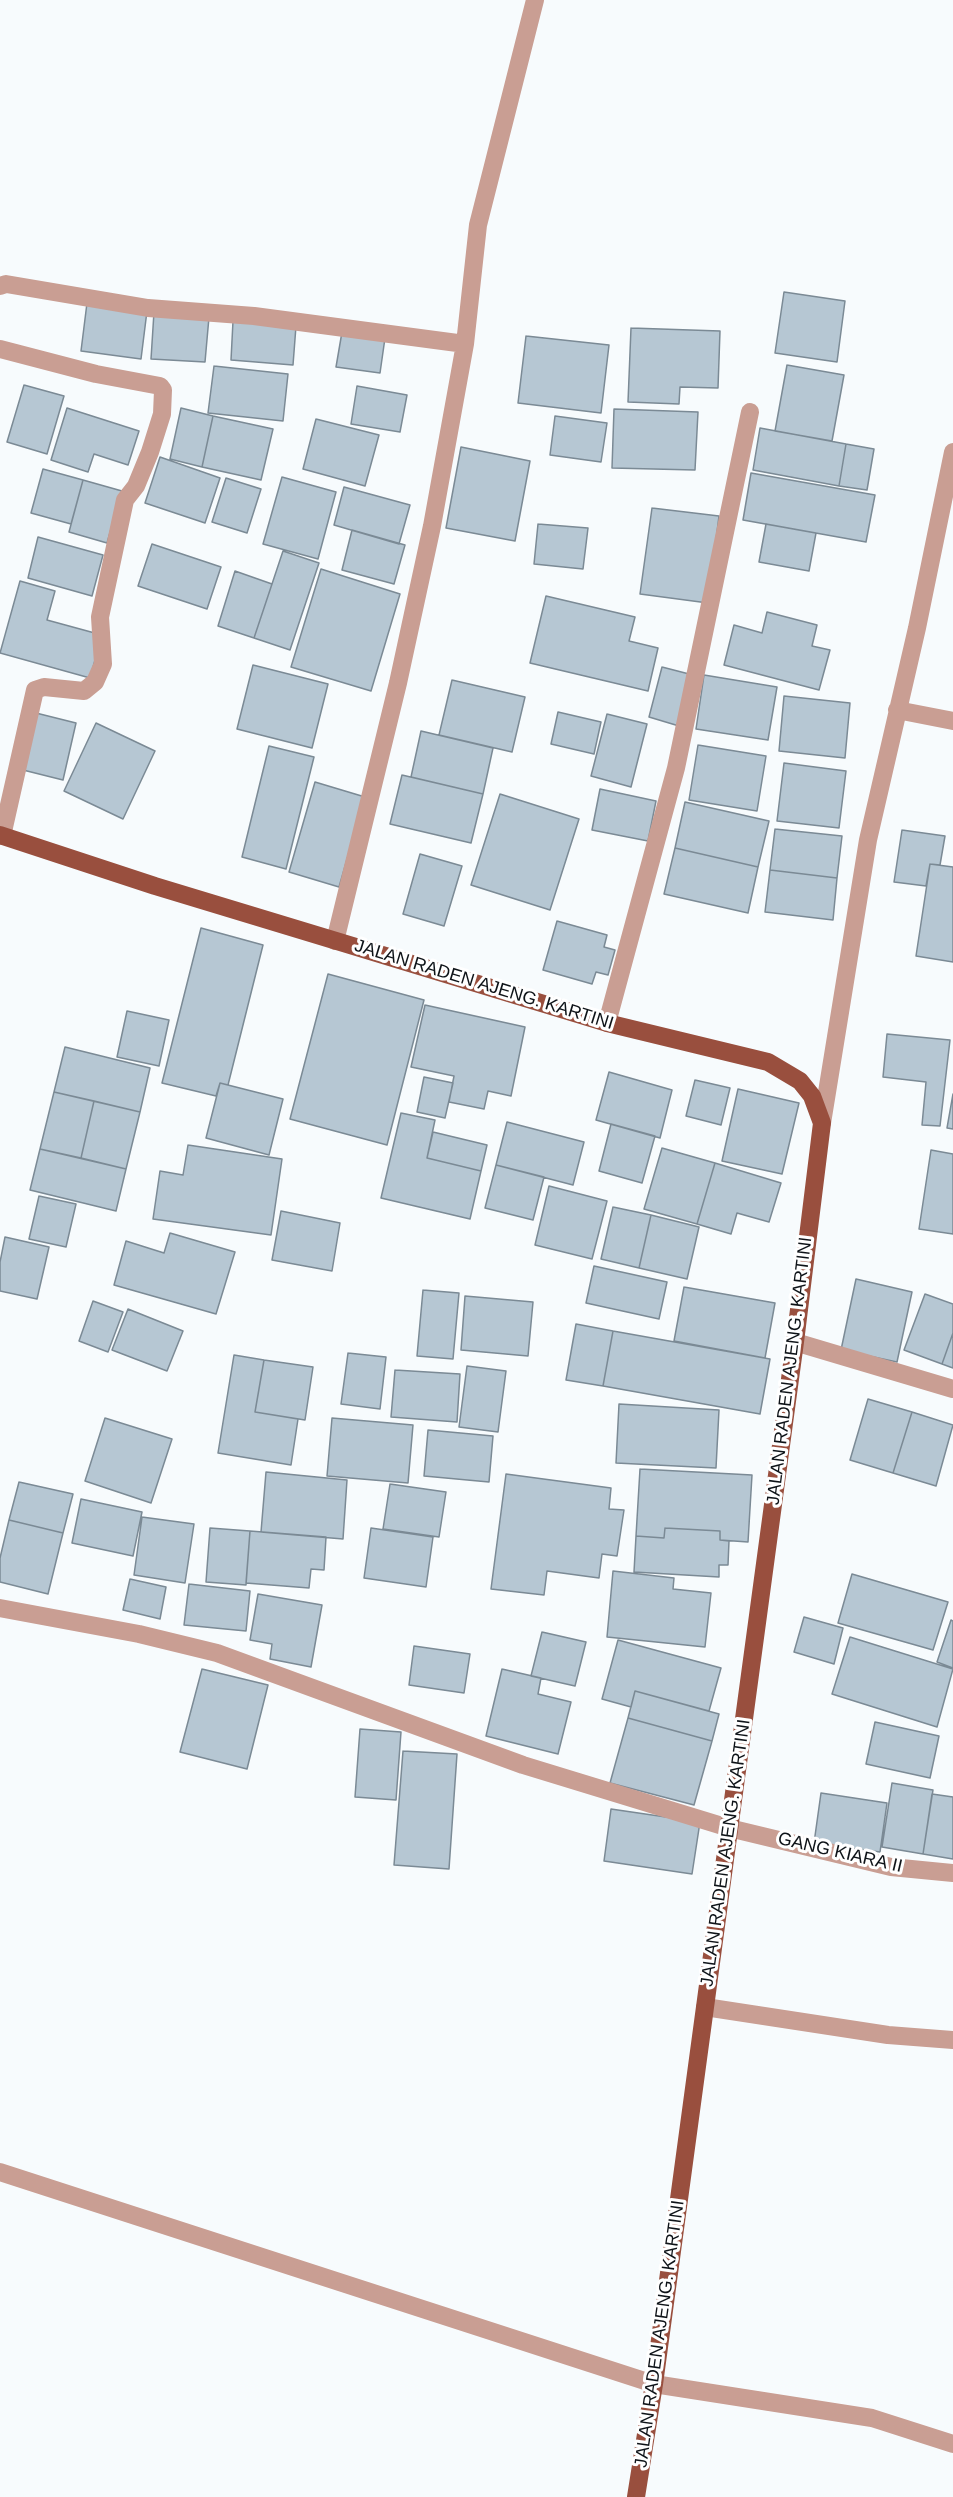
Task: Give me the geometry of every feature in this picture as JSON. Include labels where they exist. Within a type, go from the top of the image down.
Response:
[{"type":"main road","name":"JALAN RADEN AJENG. KARTINI","points":[[1,836],[155,886],[607,1023],[768,1062],[800,1081],[812,1096],[822,1123],[795,1342],[654,2384],[636,2497]]},
{"type":"street","points":[[335,940],[398,683],[432,526],[465,344],[478,225],[535,0]]},
{"type":"street","points":[[0,286],[6,284],[148,308],[254,316],[465,344]]},
{"type":"street","points":[[0,349],[96,374],[160,386],[163,390],[162,414],[150,452],[136,486],[125,500],[122,512],[100,616],[103,664],[95,682],[84,691],[40,687],[35,690],[1,836]]},
{"type":"street","points":[[607,1023],[676,768],[750,412]]},
{"type":"street","points":[[822,1123],[868,840],[917,628],[953,452]]},
{"type":"street","points":[[897,710],[953,721]]},
{"type":"street","points":[[795,1342],[953,1389]]},
{"type":"street","name":"GANG KIARA II","points":[[0,1608],[139,1634],[217,1653],[523,1765],[729,1828],[891,1867],[953,1873]]},
{"type":"street","points":[[705,2007],[888,2035],[953,2040]]},
{"type":"street","points":[[0,2172],[654,2384],[872,2418],[953,2444]]},
{"type":"building","points":[[784,292],[845,301],[837,362],[775,353]]},
{"type":"building","points":[[87,303],[147,311],[141,359],[81,351]]},
{"type":"building","points":[[154,312],[209,317],[205,362],[151,359]]},
{"type":"building","points":[[233,321],[296,326],[293,365],[231,360]]},
{"type":"building","points":[[631,328],[720,331],[718,388],[680,387],[679,404],[628,402]]},
{"type":"building","points":[[342,332],[385,338],[380,373],[336,367]]},
{"type":"building","points":[[526,336],[609,345],[601,413],[518,403]]},
{"type":"building","points":[[787,365],[844,375],[832,441],[775,431]]},
{"type":"building","points":[[214,366],[288,374],[283,421],[208,413]]},
{"type":"building","points":[[24,385],[64,396],[47,454],[7,442]]},
{"type":"building","points":[[357,386],[407,395],[400,432],[351,424]]},
{"type":"building","points":[[67,408],[139,431],[128,465],[94,454],[88,472],[51,460]]},
{"type":"building","points":[[181,408],[213,416],[202,467],[170,459]]},
{"type":"building","points":[[614,409],[698,412],[695,470],[612,468]]},
{"type":"building","points":[[213,416],[273,429],[261,480],[202,467]]},
{"type":"building","points":[[555,416],[607,423],[601,462],[550,455]]},
{"type":"building","points":[[316,419],[379,435],[365,486],[303,469]]},
{"type":"building","points":[[760,428],[846,444],[839,486],[753,470]]},
{"type":"building","points":[[846,444],[874,449],[867,490],[839,486]]},
{"type":"building","points":[[461,447],[530,461],[515,541],[446,528]]},
{"type":"building","points":[[160,457],[220,478],[205,523],[145,503]]},
{"type":"building","points":[[43,469],[83,480],[71,524],[31,513]]},
{"type":"building","points":[[751,473],[875,495],[866,542],[743,520]]},
{"type":"building","points":[[282,477],[336,492],[318,559],[263,544]]},
{"type":"building","points":[[226,478],[261,489],[247,533],[212,522]]},
{"type":"building","points":[[83,480],[122,491],[107,543],[69,532]]},
{"type":"building","points":[[344,487],[410,505],[399,544],[334,525]]},
{"type":"building","points":[[652,508],[719,516],[708,603],[640,594]]},
{"type":"building","points":[[538,524],[588,528],[583,569],[534,564]]},
{"type":"building","points":[[766,524],[816,533],[809,571],[759,562]]},
{"type":"building","points":[[352,530],[405,545],[394,584],[342,570]]},
{"type":"building","points":[[38,537],[103,555],[92,596],[28,578]]},
{"type":"building","points":[[152,544],[221,567],[207,609],[138,586]]},
{"type":"building","points":[[283,551],[319,563],[290,650],[254,638]]},
{"type":"building","points":[[321,569],[400,594],[371,691],[291,667]]},
{"type":"building","points":[[235,571],[272,584],[254,638],[218,626]]},
{"type":"building","points":[[20,581],[55,591],[47,620],[102,635],[90,678],[0,653]]},
{"type":"building","points":[[546,596],[635,617],[629,641],[658,648],[648,691],[530,663]]},
{"type":"building","points":[[767,612],[817,625],[812,646],[830,650],[819,690],[724,665],[734,625],[762,633]]},
{"type":"building","points":[[253,665],[328,684],[312,748],[237,729]]},
{"type":"building","points":[[662,667],[693,675],[679,726],[649,717]]},
{"type":"building","points":[[704,675],[777,687],[768,740],[696,729]]},
{"type":"building","points":[[452,680],[525,697],[512,752],[439,735]]},
{"type":"building","points":[[784,696],[850,703],[845,758],[779,751]]},
{"type":"building","points":[[32,712],[76,723],[63,780],[19,769]]},
{"type":"building","points":[[558,712],[601,722],[594,754],[551,744]]},
{"type":"building","points":[[607,714],[647,724],[631,787],[591,776]]},
{"type":"building","points":[[96,723],[155,751],[123,819],[64,791]]},
{"type":"building","points":[[421,731],[493,748],[483,794],[411,777]]},
{"type":"building","points":[[698,745],[766,756],[757,811],[689,800]]},
{"type":"building","points":[[269,746],[314,757],[286,869],[242,857]]},
{"type":"building","points":[[784,763],[846,771],[839,828],[777,821]]},
{"type":"building","points":[[402,775],[483,794],[471,843],[390,824]]},
{"type":"building","points":[[315,782],[365,797],[339,887],[289,872]]},
{"type":"building","points":[[600,789],[656,801],[648,841],[592,830]]},
{"type":"building","points":[[500,794],[579,819],[550,910],[471,885]]},
{"type":"building","points":[[685,802],[769,821],[758,867],[675,848]]},
{"type":"building","points":[[775,829],[842,836],[837,878],[770,870]]},
{"type":"building","points":[[902,830],[945,836],[940,865],[930,864],[926,886],[894,882]]},
{"type":"building","points":[[675,848],[758,867],[748,913],[664,894]]},
{"type":"building","points":[[420,854],[462,866],[444,926],[403,914]]},
{"type":"building","points":[[930,864],[953,867],[953,962],[916,956]]},
{"type":"building","points":[[770,870],[837,878],[833,920],[765,912]]},
{"type":"building","points":[[557,921],[607,935],[604,947],[615,950],[608,975],[596,972],[592,984],[543,970]]},
{"type":"building","points":[[201,928],[263,945],[228,1085],[220,1083],[216,1096],[162,1083]]},
{"type":"building","points":[[328,974],[424,1000],[387,1145],[290,1119]]},
{"type":"building","points":[[425,1005],[525,1027],[511,1096],[488,1091],[484,1109],[449,1102],[454,1076],[411,1067]]},
{"type":"building","points":[[127,1011],[169,1020],[159,1066],[117,1057]]},
{"type":"building","points":[[887,1034],[950,1040],[940,1126],[922,1125],[926,1082],[883,1077]]},
{"type":"building","points":[[65,1047],[150,1068],[140,1112],[54,1092]]},
{"type":"building","points":[[609,1072],[672,1090],[660,1138],[596,1120]]},
{"type":"building","points":[[424,1077],[453,1083],[445,1118],[417,1112]]},
{"type":"building","points":[[695,1080],[730,1088],[721,1125],[686,1116]]},
{"type":"building","points":[[220,1083],[283,1099],[269,1155],[206,1138]]},
{"type":"building","points":[[738,1089],[799,1103],[782,1174],[722,1161]]},
{"type":"building","points":[[54,1092],[94,1101],[81,1158],[40,1149]]},
{"type":"building","points":[[953,1094],[953,1129],[947,1128]]},
{"type":"building","points":[[94,1101],[140,1112],[126,1169],[81,1158]]},
{"type":"building","points":[[401,1113],[435,1120],[427,1158],[481,1171],[470,1219],[381,1198]]},
{"type":"building","points":[[507,1122],[584,1142],[573,1185],[496,1165]]},
{"type":"building","points":[[611,1124],[655,1136],[642,1183],[599,1171]]},
{"type":"building","points":[[433,1132],[487,1145],[481,1171],[427,1158]]},
{"type":"building","points":[[188,1145],[282,1159],[271,1235],[153,1219],[160,1171],[183,1175]]},
{"type":"building","points":[[662,1148],[715,1163],[697,1224],[644,1209]]},
{"type":"building","points":[[40,1149],[126,1169],[116,1211],[30,1190]]},
{"type":"building","points":[[931,1150],[953,1154],[953,1234],[919,1229]]},
{"type":"building","points":[[715,1163],[781,1183],[769,1222],[737,1213],[731,1234],[697,1224]]},
{"type":"building","points":[[496,1165],[544,1177],[533,1220],[485,1208]]},
{"type":"building","points":[[549,1186],[607,1201],[592,1259],[535,1245]]},
{"type":"building","points":[[39,1196],[76,1204],[66,1247],[29,1239]]},
{"type":"building","points":[[613,1207],[651,1215],[639,1268],[601,1259]]},
{"type":"building","points":[[281,1211],[340,1223],[332,1271],[272,1260]]},
{"type":"building","points":[[651,1215],[699,1227],[687,1279],[639,1268]]},
{"type":"building","points":[[170,1233],[235,1252],[216,1314],[114,1285],[126,1241],[164,1253]]},
{"type":"building","points":[[5,1237],[49,1247],[37,1299],[0,1291],[0,1262]]},
{"type":"building","points":[[594,1266],[667,1282],[659,1319],[586,1303]]},
{"type":"building","points":[[856,1279],[912,1292],[897,1362],[841,1350]]},
{"type":"building","points":[[684,1287],[775,1303],[765,1358],[674,1341]]},
{"type":"building","points":[[423,1290],[459,1293],[453,1359],[417,1356]]},
{"type":"building","points":[[925,1294],[953,1304],[953,1333],[942,1364],[904,1350]]},
{"type":"building","points":[[465,1296],[533,1302],[528,1356],[461,1350]]},
{"type":"building","points":[[93,1301],[123,1312],[108,1352],[79,1341]]},
{"type":"building","points":[[128,1309],[183,1331],[167,1371],[112,1350]]},
{"type":"building","points":[[576,1324],[613,1331],[603,1386],[566,1380]]},
{"type":"building","points":[[613,1331],[770,1359],[760,1414],[603,1386]]},
{"type":"building","points":[[953,1333],[953,1368],[942,1364]]},
{"type":"building","points":[[348,1353],[386,1357],[380,1409],[341,1404]]},
{"type":"building","points":[[234,1355],[264,1360],[255,1412],[298,1419],[291,1465],[218,1453]]},
{"type":"building","points":[[264,1360],[313,1367],[305,1420],[255,1412]]},
{"type":"building","points":[[467,1366],[506,1371],[498,1432],[459,1427]]},
{"type":"building","points":[[395,1370],[460,1374],[457,1422],[391,1417]]},
{"type":"building","points":[[868,1399],[912,1412],[893,1473],[850,1460]]},
{"type":"building","points":[[619,1404],[719,1410],[716,1468],[616,1463]]},
{"type":"building","points":[[912,1412],[953,1425],[936,1486],[893,1473]]},
{"type":"building","points":[[105,1418],[172,1439],[151,1503],[85,1481]]},
{"type":"building","points":[[332,1418],[413,1425],[408,1483],[327,1476]]},
{"type":"building","points":[[428,1430],[493,1436],[489,1482],[424,1476]]},
{"type":"building","points":[[640,1469],[752,1475],[748,1542],[720,1540],[720,1531],[665,1528],[664,1538],[636,1536]]},
{"type":"building","points":[[266,1472],[347,1480],[343,1539],[261,1532]]},
{"type":"building","points":[[506,1474],[611,1488],[609,1509],[624,1510],[617,1556],[602,1554],[599,1578],[547,1571],[544,1595],[491,1589]]},
{"type":"building","points":[[19,1482],[73,1494],[63,1533],[9,1520]]},
{"type":"building","points":[[390,1484],[446,1492],[439,1537],[383,1529]]},
{"type":"building","points":[[81,1499],[142,1512],[133,1556],[72,1543]]},
{"type":"building","points":[[142,1517],[194,1524],[185,1583],[134,1575]]},
{"type":"building","points":[[9,1520],[63,1533],[48,1594],[0,1582],[0,1558]]},
{"type":"building","points":[[210,1528],[250,1531],[246,1585],[206,1582]]},
{"type":"building","points":[[371,1528],[433,1537],[426,1587],[364,1578]]},
{"type":"building","points":[[665,1528],[720,1531],[720,1540],[729,1541],[728,1565],[719,1565],[719,1577],[634,1572],[636,1536],[664,1538]]},
{"type":"building","points":[[250,1531],[326,1537],[324,1570],[311,1569],[309,1588],[246,1583]]},
{"type":"building","points":[[613,1571],[674,1578],[673,1589],[711,1593],[705,1647],[607,1637]]},
{"type":"building","points":[[852,1574],[948,1602],[933,1650],[838,1623]]},
{"type":"building","points":[[130,1579],[166,1587],[160,1619],[123,1610]]},
{"type":"building","points":[[189,1584],[250,1591],[246,1631],[184,1625]]},
{"type":"building","points":[[258,1594],[322,1605],[311,1667],[270,1659],[272,1644],[250,1640]]},
{"type":"building","points":[[804,1617],[843,1628],[834,1664],[794,1652]]},
{"type":"building","points":[[951,1620],[953,1621],[953,1668],[937,1662]]},
{"type":"building","points":[[542,1632],[586,1642],[575,1686],[531,1676]]},
{"type":"building","points":[[850,1637],[953,1669],[937,1727],[832,1694]]},
{"type":"building","points":[[618,1640],[721,1668],[709,1711],[635,1691],[631,1707],[602,1699]]},
{"type":"building","points":[[414,1646],[470,1654],[464,1693],[409,1685]]},
{"type":"building","points":[[202,1669],[268,1685],[247,1769],[180,1752]]},
{"type":"building","points":[[502,1669],[541,1678],[538,1694],[571,1702],[558,1754],[486,1736]]},
{"type":"building","points":[[635,1691],[719,1714],[712,1741],[628,1718]]},
{"type":"building","points":[[628,1718],[712,1741],[694,1805],[610,1783]]},
{"type":"building","points":[[875,1722],[939,1736],[930,1778],[866,1764]]},
{"type":"building","points":[[360,1729],[401,1732],[396,1800],[355,1797]]},
{"type":"building","points":[[403,1751],[457,1754],[449,1869],[394,1865]]},
{"type":"building","points":[[892,1783],[933,1790],[923,1854],[882,1847]]},
{"type":"building","points":[[821,1793],[887,1803],[880,1852],[814,1843]]},
{"type":"building","points":[[932,1794],[953,1797],[953,1859],[923,1854]]},
{"type":"building","points":[[611,1809],[700,1822],[692,1874],[604,1861]]}]
